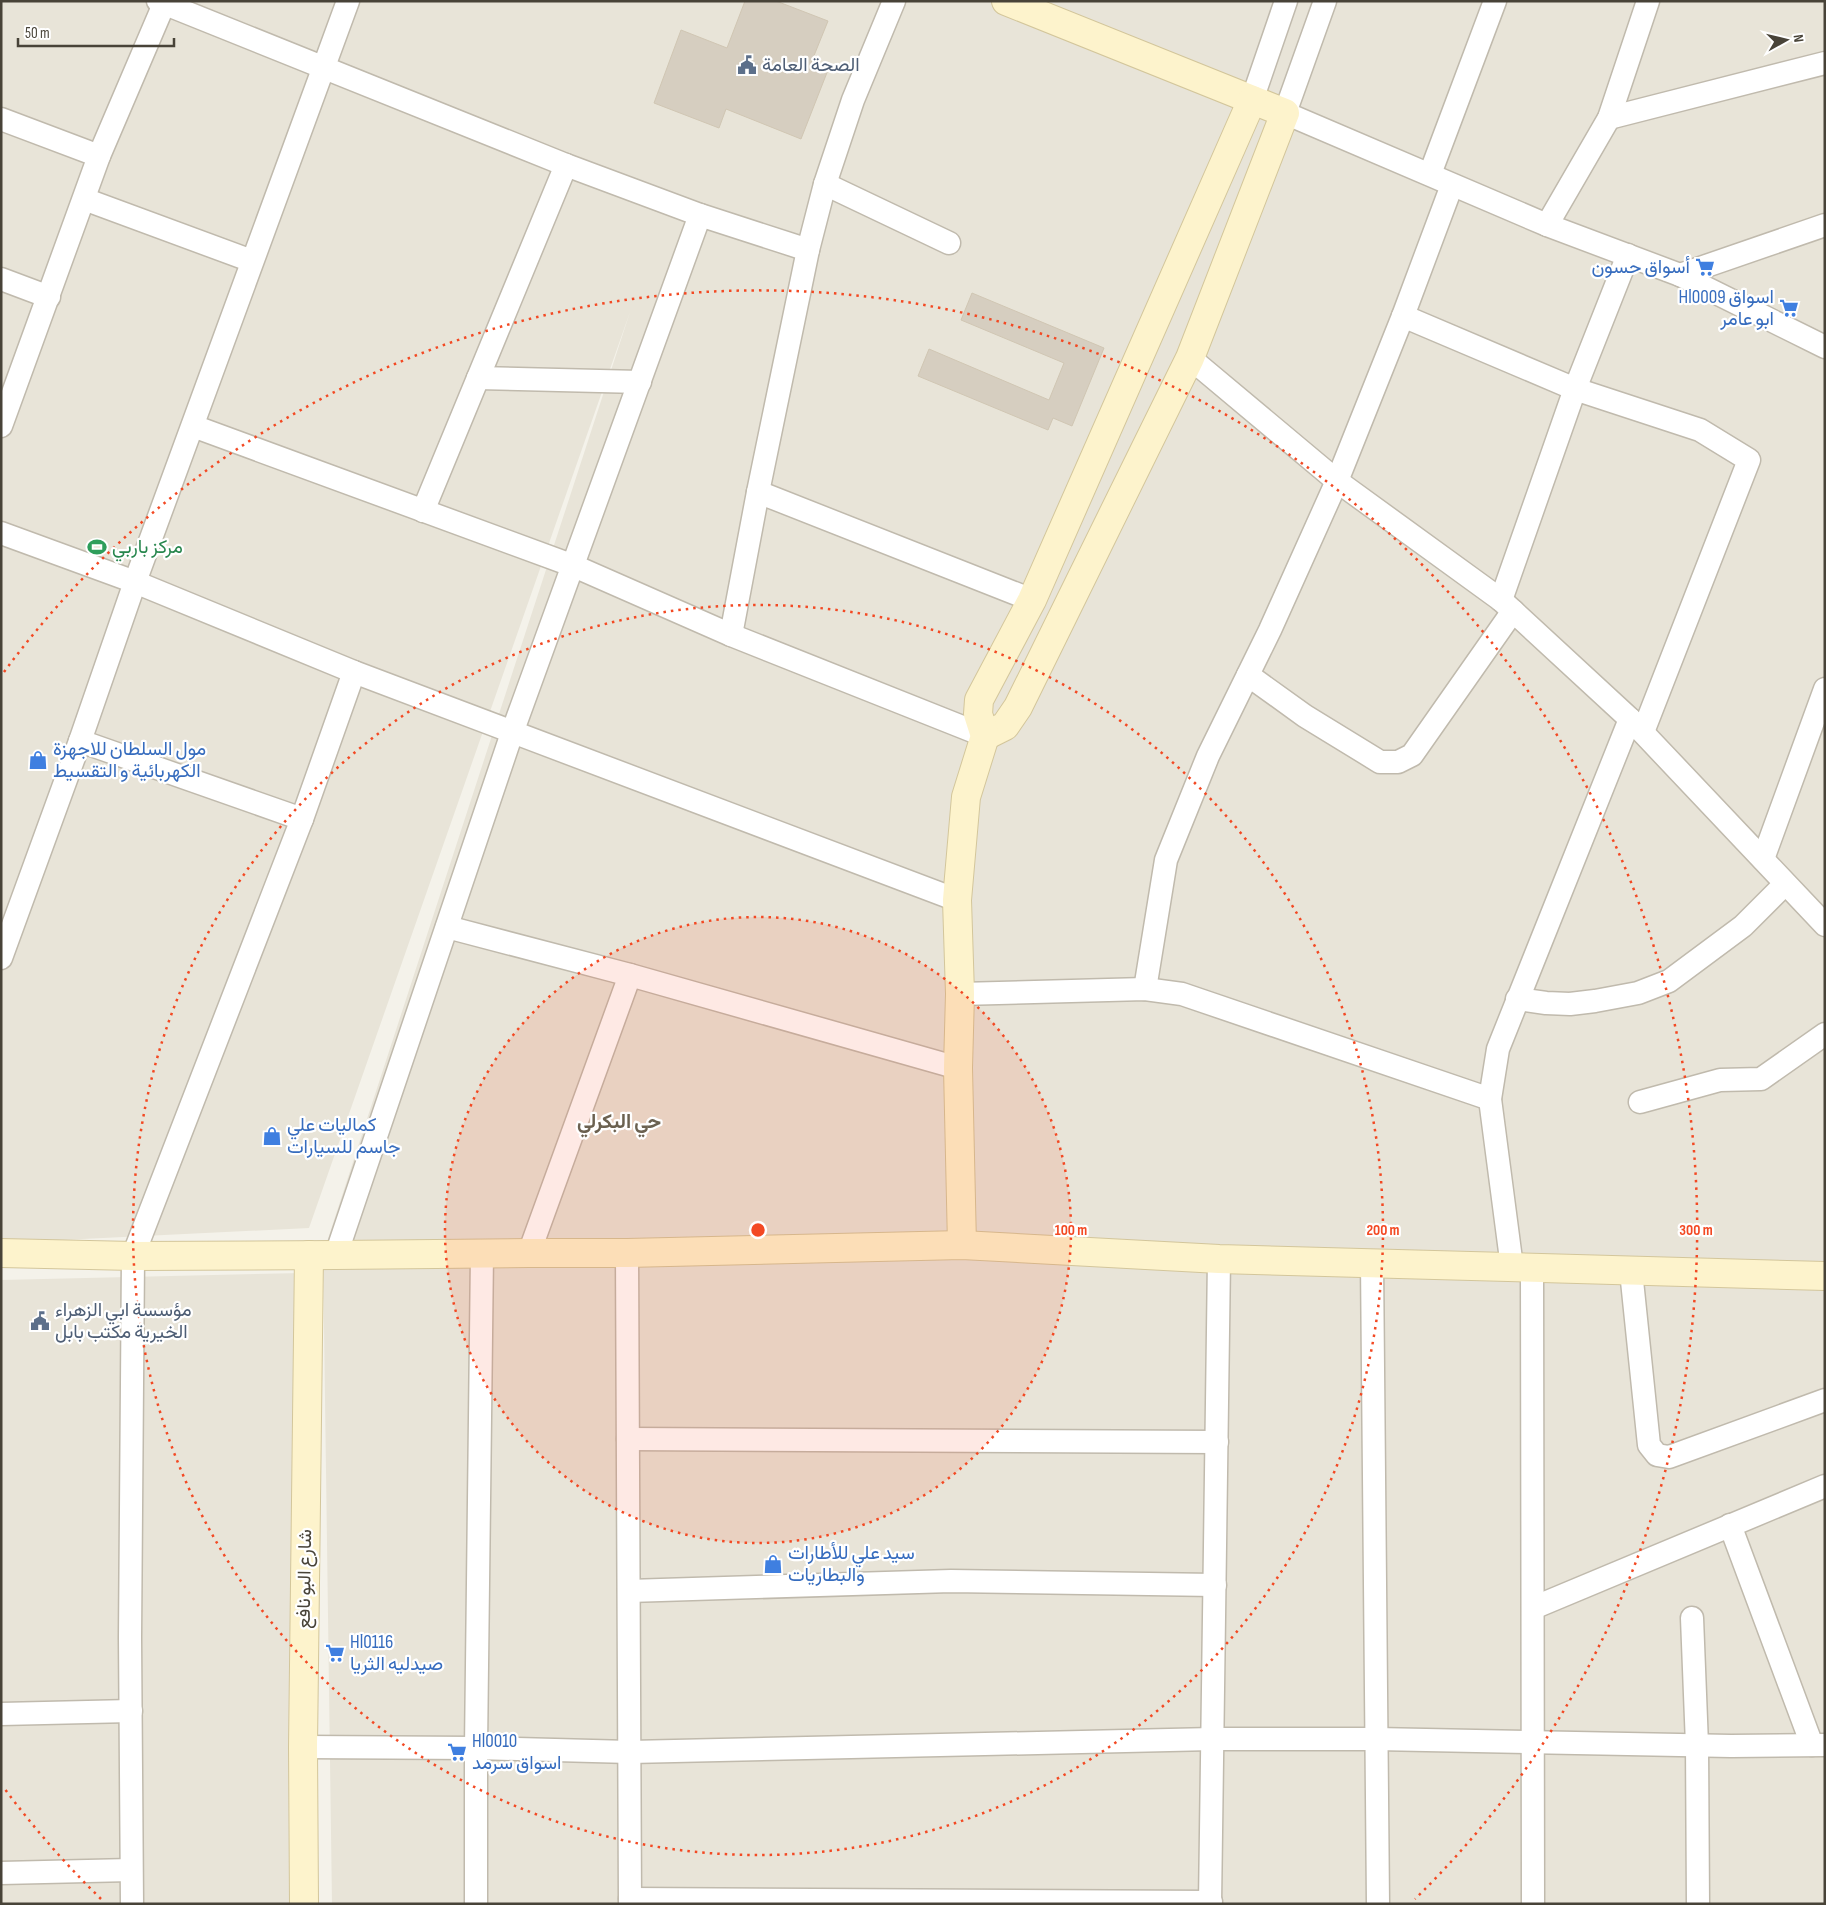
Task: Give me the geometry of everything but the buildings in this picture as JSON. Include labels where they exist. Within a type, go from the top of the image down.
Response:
[{"type":"street","points":[[1,958],[80,741],[135,582],[348,1]]},
{"type":"street","points":[[731,635],[758,492],[808,250],[825,184],[853,100],[894,1]]},
{"type":"street","points":[[1006,1],[1285,113],[1547,225],[1680,275],[1825,347]]},
{"type":"street","points":[[962,1245],[958,1068],[960,994],[957,900],[966,797],[985,736],[978,714],[979,700],[1032,600],[1252,100],[1286,1]]},
{"type":"street","points":[[193,426],[574,566],[731,635],[985,736],[1005,726],[1018,706],[1190,358],[1285,113],[1325,1]]},
{"type":"street","points":[[1430,174],[1495,1]]},
{"type":"street","points":[[1547,225],[1609,118],[1648,1]]},
{"type":"street","points":[[1,426],[50,297],[99,156],[161,2],[323,69],[566,165],[700,215],[808,250]]},
{"type":"street","points":[[1609,118],[1825,63]]},
{"type":"street","points":[[1,119],[99,156]]},
{"type":"street","points":[[423,511],[566,165]]},
{"type":"street","points":[[825,184],[949,242]]},
{"type":"street","points":[[1145,989],[1166,860],[1208,756],[1270,630],[1337,481],[1404,316],[1452,185]]},
{"type":"street","points":[[84,199],[252,261]]},
{"type":"street","points":[[336,1256],[512,733],[700,215]]},
{"type":"street","points":[[1680,275],[1825,225]]},
{"type":"street","points":[[1248,675],[1304,716],[1380,762],[1398,762],[1412,755],[1507,605],[1575,389],[1628,255]]},
{"type":"street","points":[[1,279],[50,297]]},
{"type":"street","points":[[1404,316],[1575,389],[1700,430],[1749,460],[1637,725],[1516,999],[1498,1049],[1490,1099],[1522,1268],[1533,1608],[1533,1904]]},
{"type":"street","points":[[1190,358],[1337,481],[1507,605],[1637,725],[1825,926]]},
{"type":"street","points":[[478,378],[640,382]]},
{"type":"street","points":[[758,492],[1032,600]]},
{"type":"street","points":[[1,533],[135,582],[354,672],[512,733],[957,900]]},
{"type":"street","points":[[132,1904],[133,1256],[302,819],[354,672]]},
{"type":"street","points":[[1763,859],[1825,689]]},
{"type":"street","points":[[80,741],[302,819]]},
{"type":"street","points":[[1516,999],[1570,1004],[1638,993],[1669,981],[1743,926],[1785,884]]},
{"type":"street","points":[[447,927],[630,975],[958,1068]]},
{"type":"street","points":[[528,1252],[630,975]]},
{"type":"street","points":[[960,994],[1145,989],[1182,994],[1490,1099]]},
{"type":"street","points":[[1640,1102],[1720,1080],[1761,1079],[1825,1034]]},
{"type":"street","points":[[1,1253],[133,1256],[336,1256],[528,1252],[627,1253],[962,1245],[1219,1259],[1825,1276]]},
{"type":"street","points":[[627,1253],[630,1902],[1210,1903],[1219,1259]]},
{"type":"street","points":[[476,1904],[482,1254]]},
{"type":"street","name":"شارع البو نافع","points":[[304,1904],[303,1747],[309,1255]]},
{"type":"street","points":[[1372,1262],[1378,1904]]},
{"type":"street","points":[[1631,1271],[1649,1445],[1657,1455],[1669,1457],[1825,1400]]},
{"type":"street","points":[[628,1439],[1217,1442]]},
{"type":"street","points":[[1533,1608],[1825,1486]]},
{"type":"street","points":[[303,1747],[476,1748],[630,1752],[1213,1738],[1819,1745],[1730,1525]]},
{"type":"street","points":[[629,1591],[950,1581],[1215,1585]]},
{"type":"street","points":[[1692,1618],[1697,1745],[1698,1904]]},
{"type":"street","points":[[1,1714],[131,1711]]},
{"type":"street","points":[[1,1873],[131,1870]]},
{"type":"shaded area","points":[[1,1],[1825,1],[1825,1904],[332,1904],[323,1254],[630,312],[309,1228],[1,1243]]},
{"type":"shaded area","points":[[302,1273],[301,1904],[1,1904],[1,1280]]},
{"type":"place","name":"الصحة العامة","points":[[747,65]]},
{"type":"place","name":"أسواق حسون","points":[[1705,267]]},
{"type":"place","name":"Hl0009 اسواق ابو عامر","points":[[1789,308]]},
{"type":"place","name":"مركز باربي","points":[[97,547]]},
{"type":"place","name":"مول السلطان للاجهزة الكهربائية و التقسيط","points":[[38,760]]},
{"type":"place","name":"كماليات علي جاسم للسيارات","points":[[272,1136]]},
{"type":"place","name":"مؤسسة ابي الزهراء الخيرية مكتب بابل","points":[[40,1321]]},
{"type":"place","name":"سيد علي للأطارات والبطاريات","points":[[773,1564]]},
{"type":"place","name":"Hl0116 صيدليه الثريا","points":[[335,1653]]},
{"type":"place","name":"Hl0010 اسواق سرمد","points":[[457,1752]]},
{"type":"district","name":"حي البكرلي","points":[[619,1122]]}]
